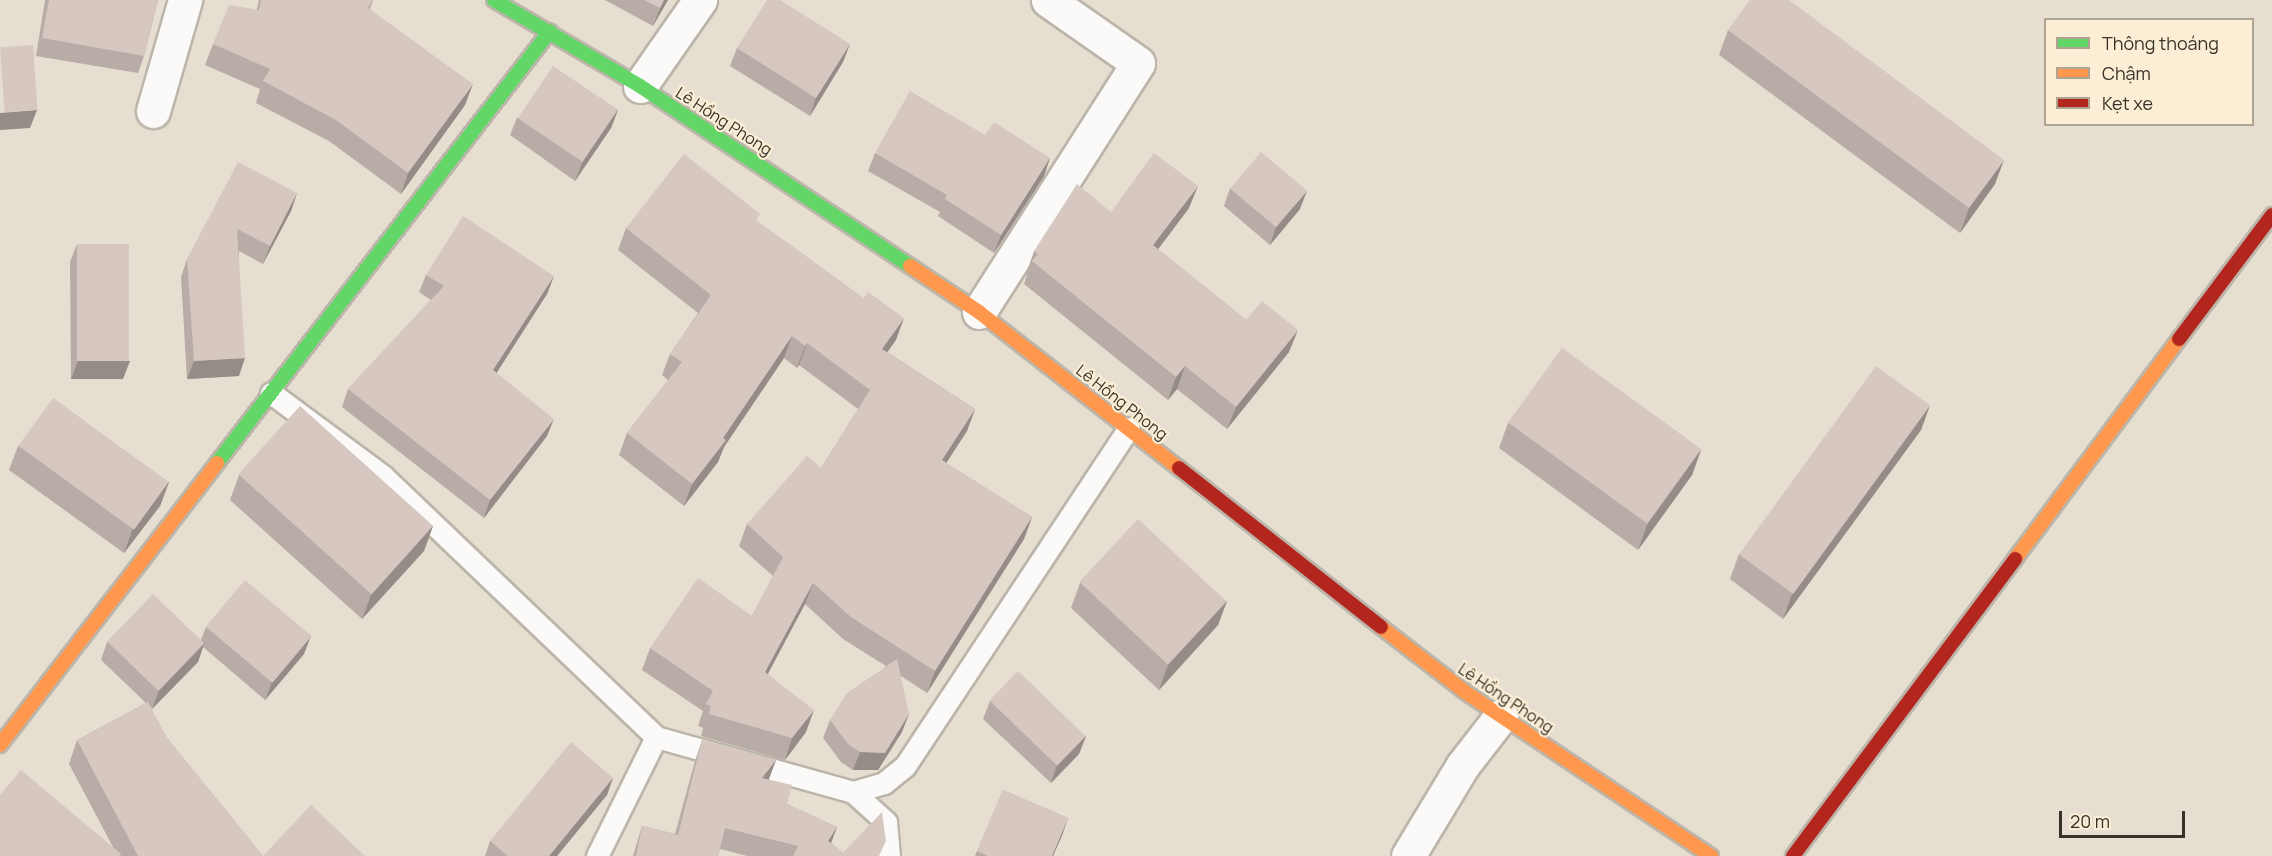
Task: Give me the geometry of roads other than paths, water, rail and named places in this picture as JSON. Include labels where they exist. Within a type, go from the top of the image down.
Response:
[{"type":"street","points":[[153,111],[185,0]]},
{"type":"street","name":"Lê Hồng Phong","points":[[494,0],[640,86],[979,312],[1465,692],[1711,856]]},
{"type":"street","points":[[640,86],[700,0]]},
{"type":"street","points":[[979,312],[1138,63],[1048,0]]},
{"type":"street","points":[[0,745],[550,32]]},
{"type":"street","points":[[1793,856],[2272,215]]},
{"type":"street","points":[[1408,856],[1463,765],[1501,716]]},
{"type":"lane","points":[[271,393],[383,477],[656,737],[853,792],[886,822],[889,856]]},
{"type":"lane","points":[[853,792],[884,783],[905,766],[1129,428]]},
{"type":"lane","points":[[597,856],[656,737]]}]
